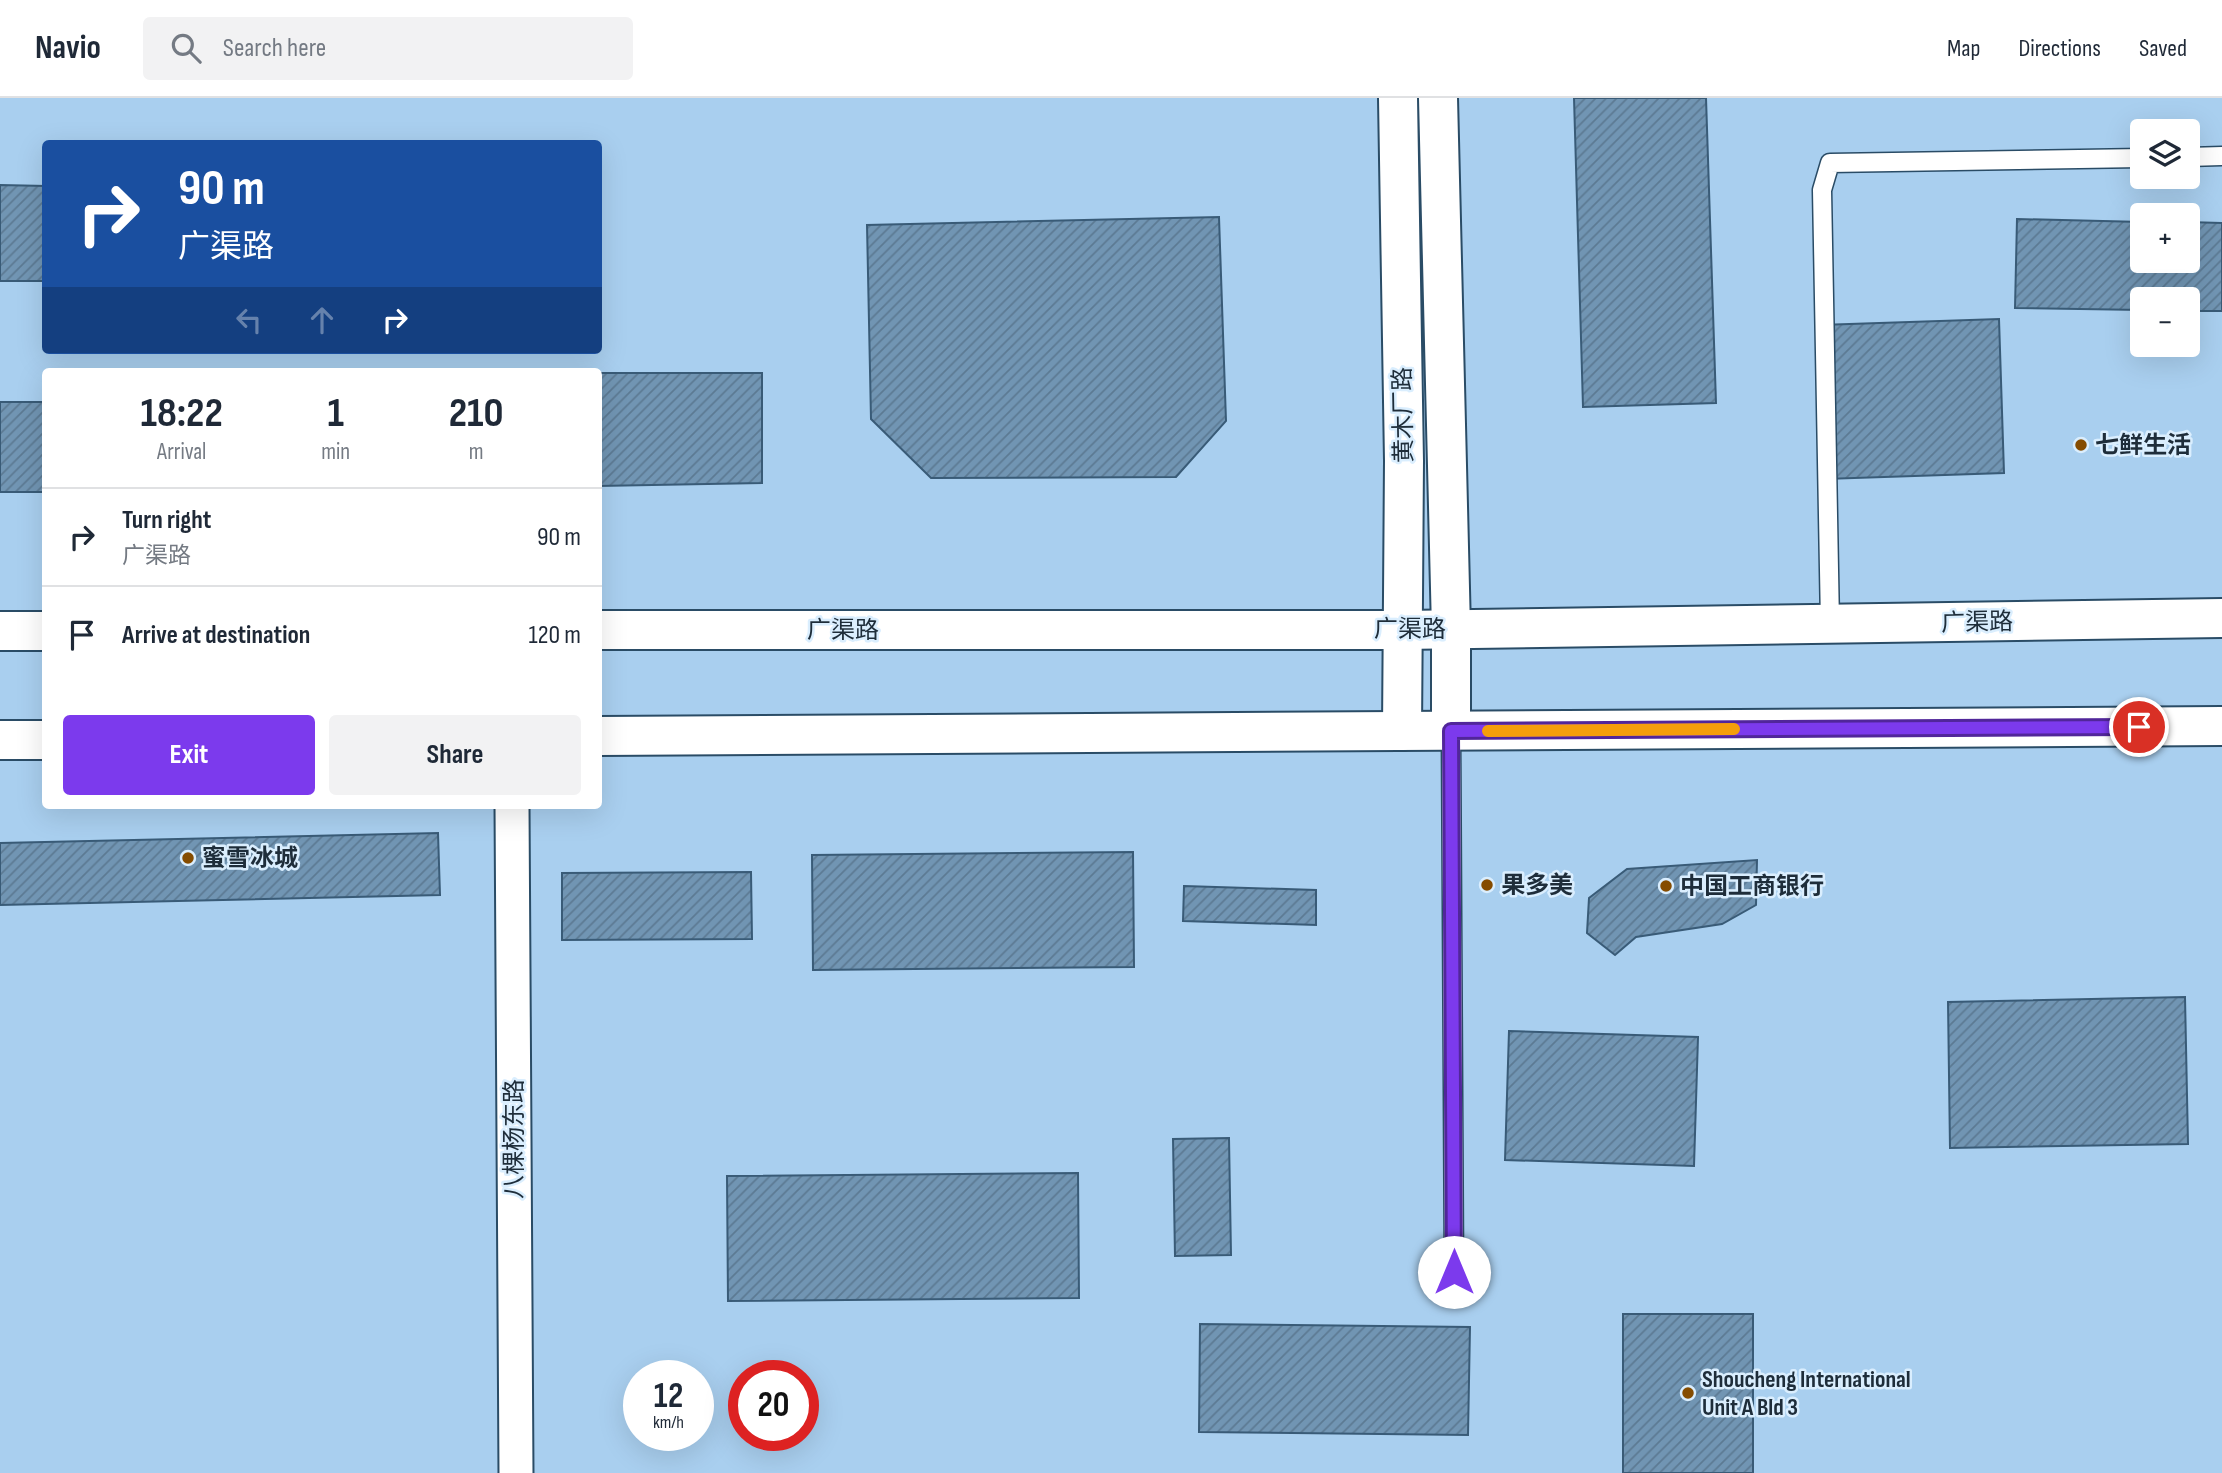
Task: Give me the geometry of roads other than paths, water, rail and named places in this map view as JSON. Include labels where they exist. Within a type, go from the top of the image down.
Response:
[{"type":"main road","name":"黄木厂路","points":[[1398,98],[1404,461],[1402,731]]},
{"type":"main road","name":"黄木厂路","points":[[1438,98],[1451,731]]},
{"type":"main road","name":"广渠路","points":[[602,630],[1402,630],[2222,618]]},
{"type":"main road","points":[[0,631],[42,631]]},
{"type":"main road","points":[[602,736],[2222,726]]},
{"type":"main road","points":[[0,740],[42,740]]},
{"type":"street","name":"八棵杨东路","points":[[512,809],[516,1473]]},
{"type":"lane","points":[[2200,157],[2222,156]]},
{"type":"lane","points":[[1830,624],[1822,190],[1830,163],[2130,158]]},
{"type":"lane","points":[[1451,731],[1454,1272]]},
{"type":"place","name":"七鲜生活","points":[[2081,445]]},
{"type":"place","name":"蜜雪冰城","points":[[188,858]]},
{"type":"place","name":"果多美","points":[[1487,885]]},
{"type":"place","name":"中国工商银行","points":[[1666,886]]},
{"type":"place","name":"Shoucheng International Unit A Bld 3","points":[[1688,1393]]}]
